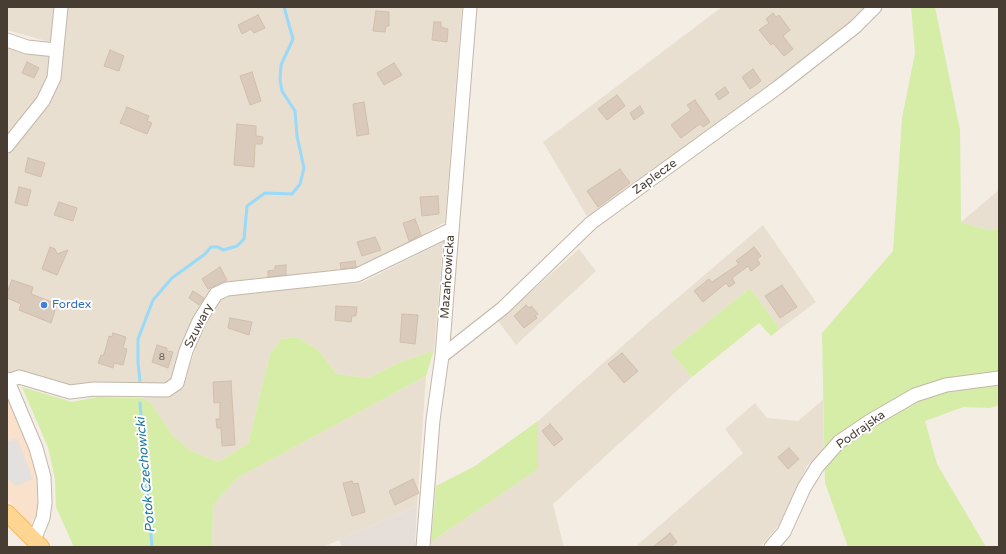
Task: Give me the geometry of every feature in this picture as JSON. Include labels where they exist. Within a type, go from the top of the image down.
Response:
[{"type":"main road","points":[[7,513],[38,544]]},
{"type":"street","points":[[7,146],[43,101],[54,78],[61,7]]},
{"type":"street","name":"Mazańcowicka","points":[[423,547],[433,420],[442,356],[470,7]]},
{"type":"street","name":"Zaplecze","points":[[442,356],[503,308],[592,223],[776,88],[855,27],[875,7]]},
{"type":"street","points":[[7,40],[27,46],[56,50]]},
{"type":"street","name":"Szuwary","points":[[7,380],[19,377],[70,392],[94,389],[167,390],[177,383],[186,352],[199,321],[216,294],[227,289],[357,275],[452,229]]},
{"type":"street","name":"Podrajska","points":[[771,547],[784,532],[804,488],[817,468],[839,442],[870,421],[915,395],[946,385],[999,378]]},
{"type":"street","points":[[7,380],[36,448],[44,477],[45,503],[38,544]]},
{"type":"shaded area","points":[[7,7],[56,7],[53,43],[7,30]]},
{"type":"shaded area","points":[[66,7],[462,7],[445,222],[356,273],[214,292],[175,381],[166,387],[70,389],[9,377],[7,372],[7,154],[48,103]]},
{"type":"shaded area","points":[[722,7],[866,7],[850,22],[709,131],[588,218],[543,142]]},
{"type":"shaded area","points":[[7,46],[52,55],[50,76],[38,99],[7,135]]},
{"type":"shaded area","points":[[999,190],[999,229],[987,230],[961,222]]},
{"type":"shaded area","points":[[763,225],[816,302],[780,329],[750,288],[670,352],[692,377],[553,504],[564,547],[431,547],[431,542],[538,469],[538,421],[646,325]]},
{"type":"shaded area","points":[[443,242],[434,350],[396,364],[368,378],[337,374],[317,349],[297,337],[281,339],[270,354],[248,444],[218,462],[190,450],[173,436],[151,403],[141,398],[172,393],[183,385],[204,324],[220,298],[231,294],[361,283]]},
{"type":"shaded area","points":[[579,249],[596,271],[516,345],[498,321]]},
{"type":"shaded area","points":[[426,376],[417,506],[323,547],[212,547],[213,505],[237,478]]},
{"type":"shaded area","points":[[7,397],[31,453],[39,478],[39,504],[37,515],[30,524],[7,499]]},
{"type":"shaded area","points":[[823,400],[824,450],[807,466],[783,520],[760,547],[635,547],[743,453],[725,429],[755,403],[767,418],[798,421]]},
{"type":"shaded area","points":[[17,438],[33,479],[16,486],[7,478],[7,442]]},
{"type":"shaded area","points":[[417,506],[415,547],[342,547],[339,540]]},
{"type":"green space","points":[[911,7],[935,7],[960,130],[961,222],[987,230],[999,229],[999,405],[990,408],[963,407],[925,421],[937,464],[986,547],[848,547],[825,483],[822,333],[893,251],[902,118],[915,53]]},
{"type":"green space","points":[[750,288],[780,329],[771,336],[759,323],[692,377],[670,352]]},
{"type":"green space","points":[[297,337],[317,349],[337,374],[368,378],[396,364],[434,350],[426,376],[237,478],[213,505],[212,547],[71,547],[73,545],[56,507],[55,479],[48,447],[22,387],[72,402],[97,397],[141,398],[151,403],[173,436],[190,450],[218,462],[248,444],[270,354],[281,339]]},
{"type":"green space","points":[[538,421],[538,469],[431,542],[436,486],[475,466]]},
{"type":"building","points":[[376,11],[389,12],[389,26],[386,26],[385,32],[373,31]]},
{"type":"building","points":[[773,13],[776,17],[779,15],[790,30],[783,36],[793,49],[784,56],[773,43],[771,45],[759,30],[769,23],[766,19]]},
{"type":"building","points":[[258,15],[265,28],[254,33],[251,29],[242,34],[238,25]]},
{"type":"building","points":[[434,22],[441,22],[441,27],[448,29],[447,42],[432,40]]},
{"type":"building","points":[[110,50],[124,56],[119,71],[104,66]]},
{"type":"building","points":[[27,62],[39,68],[34,78],[22,73]]},
{"type":"building","points":[[394,63],[402,75],[384,85],[377,73]]},
{"type":"building","points":[[753,69],[761,81],[750,89],[742,77]]},
{"type":"building","points":[[252,72],[261,101],[250,105],[240,76]]},
{"type":"building","points":[[725,87],[729,93],[719,100],[715,94]]},
{"type":"building","points":[[617,95],[625,106],[607,120],[598,109]]},
{"type":"building","points":[[695,100],[710,122],[703,127],[700,124],[681,138],[671,125],[691,110],[687,105]]},
{"type":"building","points":[[364,102],[369,134],[357,136],[353,104]]},
{"type":"building","points":[[640,106],[644,113],[634,120],[630,113]]},
{"type":"building","points":[[127,107],[149,116],[147,121],[152,123],[147,134],[120,123]]},
{"type":"building","points":[[237,124],[256,126],[256,136],[263,137],[262,144],[255,144],[254,167],[234,165]]},
{"type":"building","points":[[28,158],[45,163],[41,177],[25,172]]},
{"type":"building","points":[[620,169],[630,183],[598,207],[587,191]]},
{"type":"building","points":[[19,187],[31,190],[27,206],[15,203]]},
{"type":"building","points":[[438,196],[439,214],[422,216],[420,197]]},
{"type":"building","points":[[59,202],[77,208],[73,221],[54,215]]},
{"type":"building","points":[[415,219],[421,235],[409,241],[403,223]]},
{"type":"building","points":[[375,237],[381,250],[362,256],[357,242]]},
{"type":"building","points":[[50,247],[55,249],[57,254],[68,250],[57,275],[42,269]]},
{"type":"building","points":[[754,247],[761,256],[757,259],[760,264],[751,271],[748,266],[732,278],[735,283],[729,287],[726,283],[703,302],[694,291],[709,279],[712,282],[739,264],[736,261]]},
{"type":"building","points":[[355,261],[356,267],[341,269],[340,263]]},
{"type":"building","points":[[286,265],[286,275],[268,277],[268,271],[275,270],[275,266]]},
{"type":"building","points":[[220,267],[227,280],[208,289],[202,279]]},
{"type":"building","points":[[12,280],[33,287],[31,294],[57,304],[51,323],[19,310],[21,304],[7,298],[7,292]]},
{"type":"building","points":[[782,285],[797,307],[780,318],[765,296]]},
{"type":"building","points":[[193,291],[204,298],[199,305],[189,298]]},
{"type":"building","points":[[526,305],[529,308],[531,306],[538,314],[535,316],[537,318],[524,328],[514,316]]},
{"type":"building","points":[[336,306],[357,307],[356,316],[352,316],[351,322],[335,320]]},
{"type":"building","points":[[402,314],[418,315],[415,344],[400,342]]},
{"type":"building","points":[[230,318],[252,322],[249,335],[228,328]]},
{"type":"building","points":[[113,333],[126,337],[123,348],[127,349],[123,365],[114,363],[113,368],[98,363],[101,355],[103,356],[109,336],[112,337]]},
{"type":"building","points":[[157,345],[167,348],[167,351],[173,352],[168,368],[152,362]]},
{"type":"building","points":[[622,353],[638,371],[624,383],[608,364]]},
{"type":"building","points":[[231,381],[235,445],[222,446],[221,428],[217,428],[216,419],[220,419],[220,402],[214,403],[213,382]]},
{"type":"building","points":[[550,424],[563,439],[554,446],[542,431]]},
{"type":"building","points":[[789,448],[799,459],[788,469],[778,457]]},
{"type":"building","points":[[413,479],[419,493],[395,505],[389,491]]},
{"type":"building","points":[[352,481],[353,484],[358,483],[365,512],[352,516],[343,483]]},
{"type":"building","points":[[670,533],[677,542],[670,547],[653,547]]},
{"type":"waterway","name":"Potok Czechowicki","points":[[140,381],[138,339],[153,300],[172,278],[205,254],[211,247],[218,247],[223,250],[237,246],[244,239],[247,206],[265,193],[292,194],[300,184],[304,168],[297,136],[295,111],[282,91],[280,80],[281,65],[293,39],[284,7]]},
{"type":"waterway","name":"Potok Czechowicki","points":[[140,403],[152,547]]},
{"type":"place","name":"Fordex","points":[[44,305]]}]
